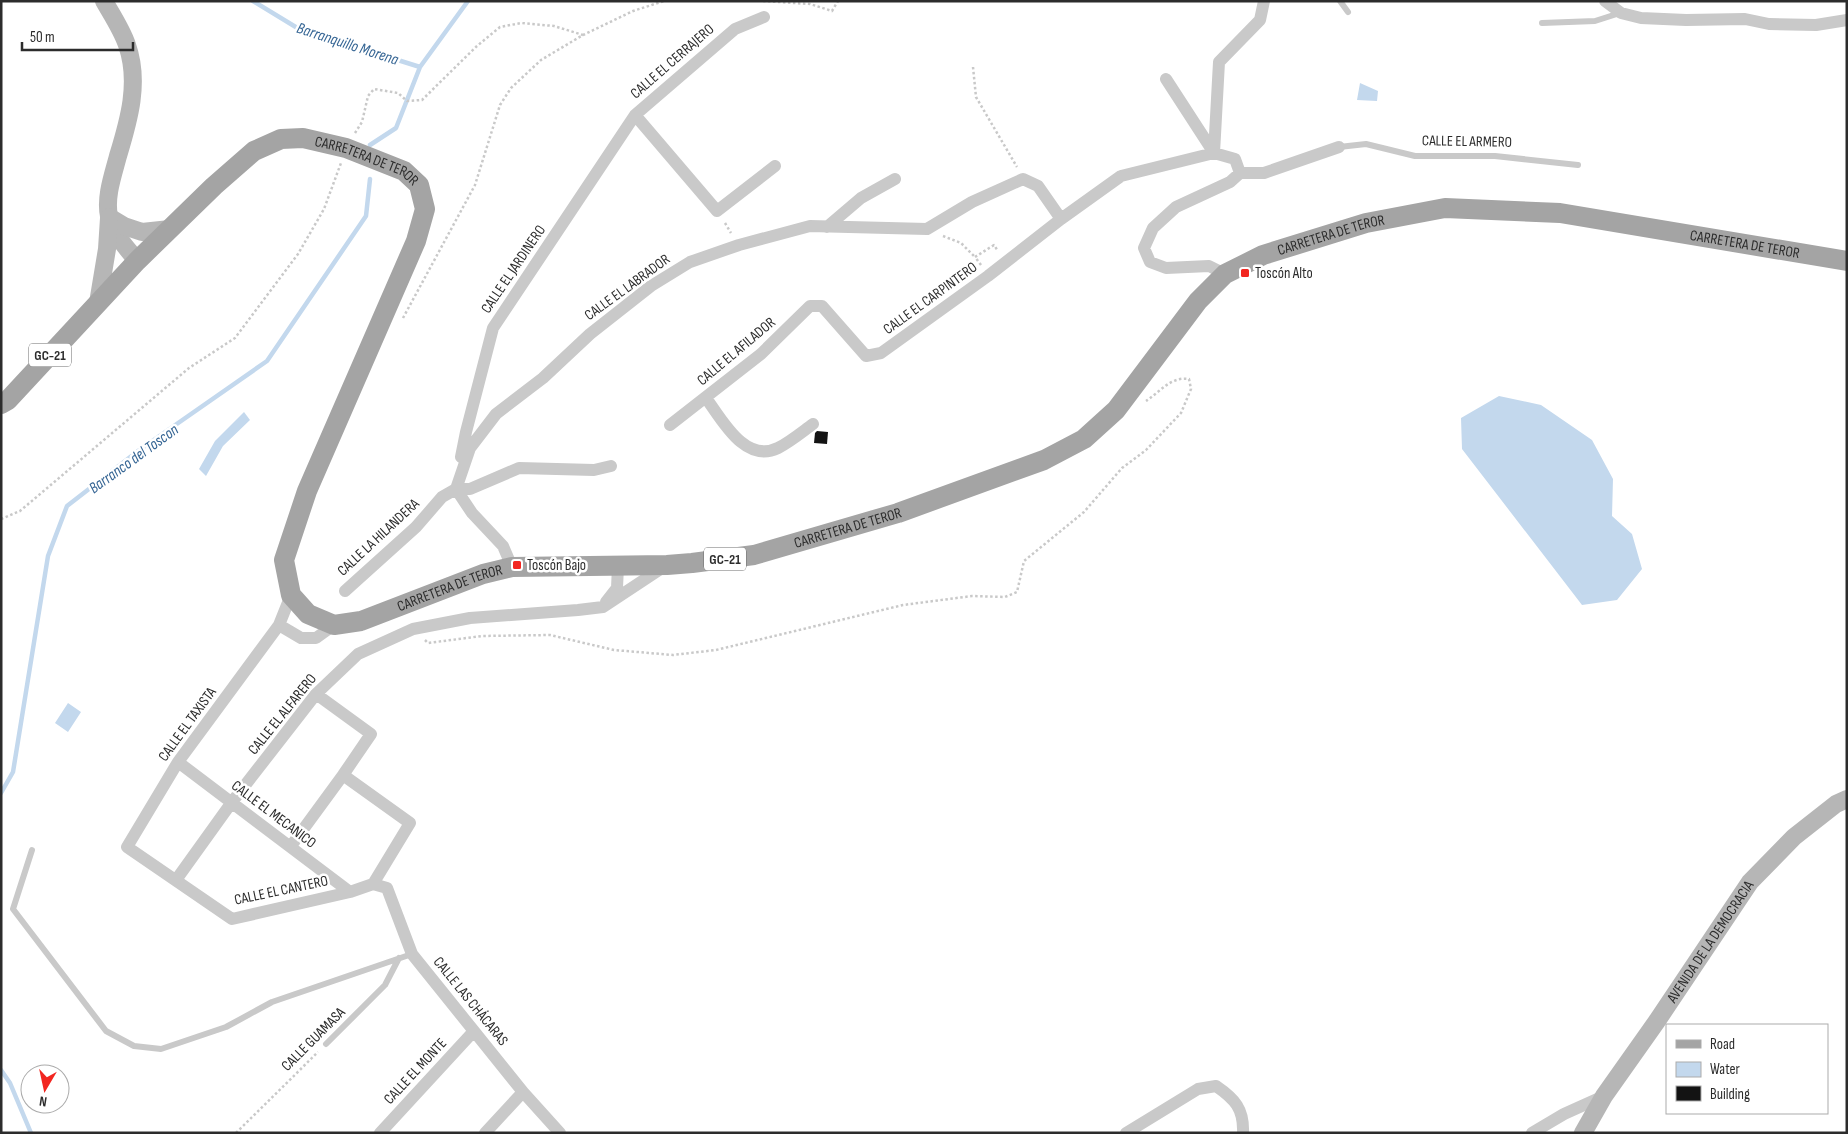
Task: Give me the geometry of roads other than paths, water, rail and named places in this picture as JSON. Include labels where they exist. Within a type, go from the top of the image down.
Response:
[{"type":"main road","name":"CARRETERA DE TEROR","points":[[1,404],[8,400],[137,261],[254,151],[281,140],[303,138],[346,148],[404,171],[419,185],[425,209],[416,241],[307,491],[284,560],[291,595]]},
{"type":"main road","name":"CARRETERA DE TEROR","points":[[334,625],[361,621],[484,574],[512,567],[667,565],[754,555],[898,513],[1044,460],[1084,439],[1116,410],[1198,301],[1225,274],[1263,255],[1366,223],[1445,208],[1560,213],[1847,261]]},
{"type":"main road","points":[[291,595],[308,614],[334,625]]},
{"type":"street","points":[[98,303],[107,249],[108,201],[115,166],[129,118],[134,81],[127,45],[104,1]]},
{"type":"street","points":[[1214,153],[1219,62],[1260,20],[1264,1]]},
{"type":"street","points":[[1605,1],[1621,13],[1641,18],[1686,20],[1745,19],[1768,24],[1816,25],[1847,20]]},
{"type":"street","name":"CALLE EL CERRAJERO","points":[[764,17],[735,29],[635,115],[717,211],[775,166]]},
{"type":"street","points":[[1166,79],[1214,153]]},
{"type":"street","name":"CALLE EL JARDINERO","points":[[456,489],[466,432],[493,328],[635,115]]},
{"type":"street","name":"CALLE EL ARMERO","points":[[1240,173],[1264,173],[1339,147]]},
{"type":"street","points":[[1061,219],[1121,176],[1214,153],[1235,159],[1240,173],[1230,182],[1176,207],[1153,228],[1144,248],[1150,262],[1166,268],[1209,266],[1225,274]]},
{"type":"street","points":[[827,227],[861,198],[895,179]]},
{"type":"street","name":"CALLE EL LABRADOR","points":[[456,489],[470,448],[496,414],[543,378],[590,334],[651,286],[690,262],[739,245],[810,226],[927,229],[972,202],[1023,179],[1038,186],[1061,219]]},
{"type":"street","points":[[109,217],[124,226],[142,232],[170,229]]},
{"type":"street","points":[[109,217],[114,230],[137,261]]},
{"type":"street","name":"CALLE EL CARPINTERO","points":[[822,306],[866,356],[881,353],[988,276],[1061,219]]},
{"type":"street","name":"CALLE EL AFILADOR","points":[[670,425],[761,354],[810,306],[822,306]]},
{"type":"street","points":[[706,398],[738,441],[758,452],[777,449],[813,424]]},
{"type":"street","points":[[512,567],[503,546],[472,513],[456,489],[470,488],[519,468],[594,470],[611,466]]},
{"type":"street","name":"CALLE LA HILANDERA","points":[[345,591],[416,527],[442,497],[456,489]]},
{"type":"street","name":"CALLE EL ALFARERO","points":[[176,880],[232,802],[316,694],[358,654],[413,629],[470,618],[578,610],[603,606],[667,565]]},
{"type":"street","points":[[603,606],[616,588],[618,566]]},
{"type":"street","name":"CALLE EL TAXISTA","points":[[127,847],[178,762],[280,625],[291,595]]},
{"type":"street","points":[[280,625],[301,638],[316,638],[334,625]]},
{"type":"street","points":[[291,846],[371,734],[316,694]]},
{"type":"street","name":"CALLE EL MECANICO","points":[[178,762],[350,892]]},
{"type":"street","points":[[343,775],[410,824],[373,884]]},
{"type":"street","name":"AVENIDA DE LA DEMOCRACIA","points":[[1583,1133],[1604,1096],[1657,1021],[1750,882],[1794,837],[1836,804],[1847,799]]},
{"type":"street","name":"CALLE EL CANTERO","points":[[127,847],[232,919],[350,892],[373,884]]},
{"type":"street","name":"CALLE LAS CHÁCARAS","points":[[373,884],[387,888],[412,954],[523,1092],[560,1133]]},
{"type":"street","name":"CALLE EL MONTE","points":[[380,1133],[474,1031]]},
{"type":"street","points":[[1126,1133],[1198,1089],[1216,1086],[1230,1096],[1244,1117],[1243,1133]]},
{"type":"street","points":[[485,1133],[523,1092]]},
{"type":"street","points":[[1532,1133],[1564,1114],[1604,1096]]},
{"type":"lane","points":[[1340,1],[1348,12]]},
{"type":"lane","points":[[1542,23],[1595,22],[1621,13]]},
{"type":"lane","name":"CALLE EL ARMERO","points":[[1339,147],[1366,144],[1416,156],[1495,156],[1578,165]]},
{"type":"lane","points":[[32,850],[14,909],[106,1031],[134,1046],[161,1048],[226,1027],[272,1002],[412,954]]},
{"type":"lane","name":"CALLE GUAMASA","points":[[326,1044],[385,985],[399,958]]},
{"type":"water","points":[[1360,83],[1378,91],[1377,101],[1357,100]]},
{"type":"water","points":[[1499,396],[1541,405],[1592,440],[1613,479],[1612,516],[1632,534],[1642,569],[1617,600],[1582,605],[1462,449],[1461,418]]},
{"type":"water","points":[[244,412],[250,420],[223,446],[206,476],[199,469],[215,441]]},
{"type":"water","points":[[68,703],[81,712],[68,732],[55,723]]},
{"type":"waterway","name":"Barranquillo Morena","points":[[253,1],[299,29],[420,67]]},
{"type":"waterway","name":"Barranco del Toscon","points":[[370,145],[396,128],[420,67],[468,1]]},
{"type":"waterway","name":"Barranco del Toscon","points":[[1,793],[13,772],[48,556],[67,506],[138,451],[267,361],[366,216],[370,179]]},
{"type":"waterway","name":"Barranco del Toscon","points":[[1,1070],[10,1083],[31,1133]]},
{"type":"place","name":"Toscón Alto","points":[[1245,273]]},
{"type":"place","name":"Toscón Bajo","points":[[517,565]]}]
